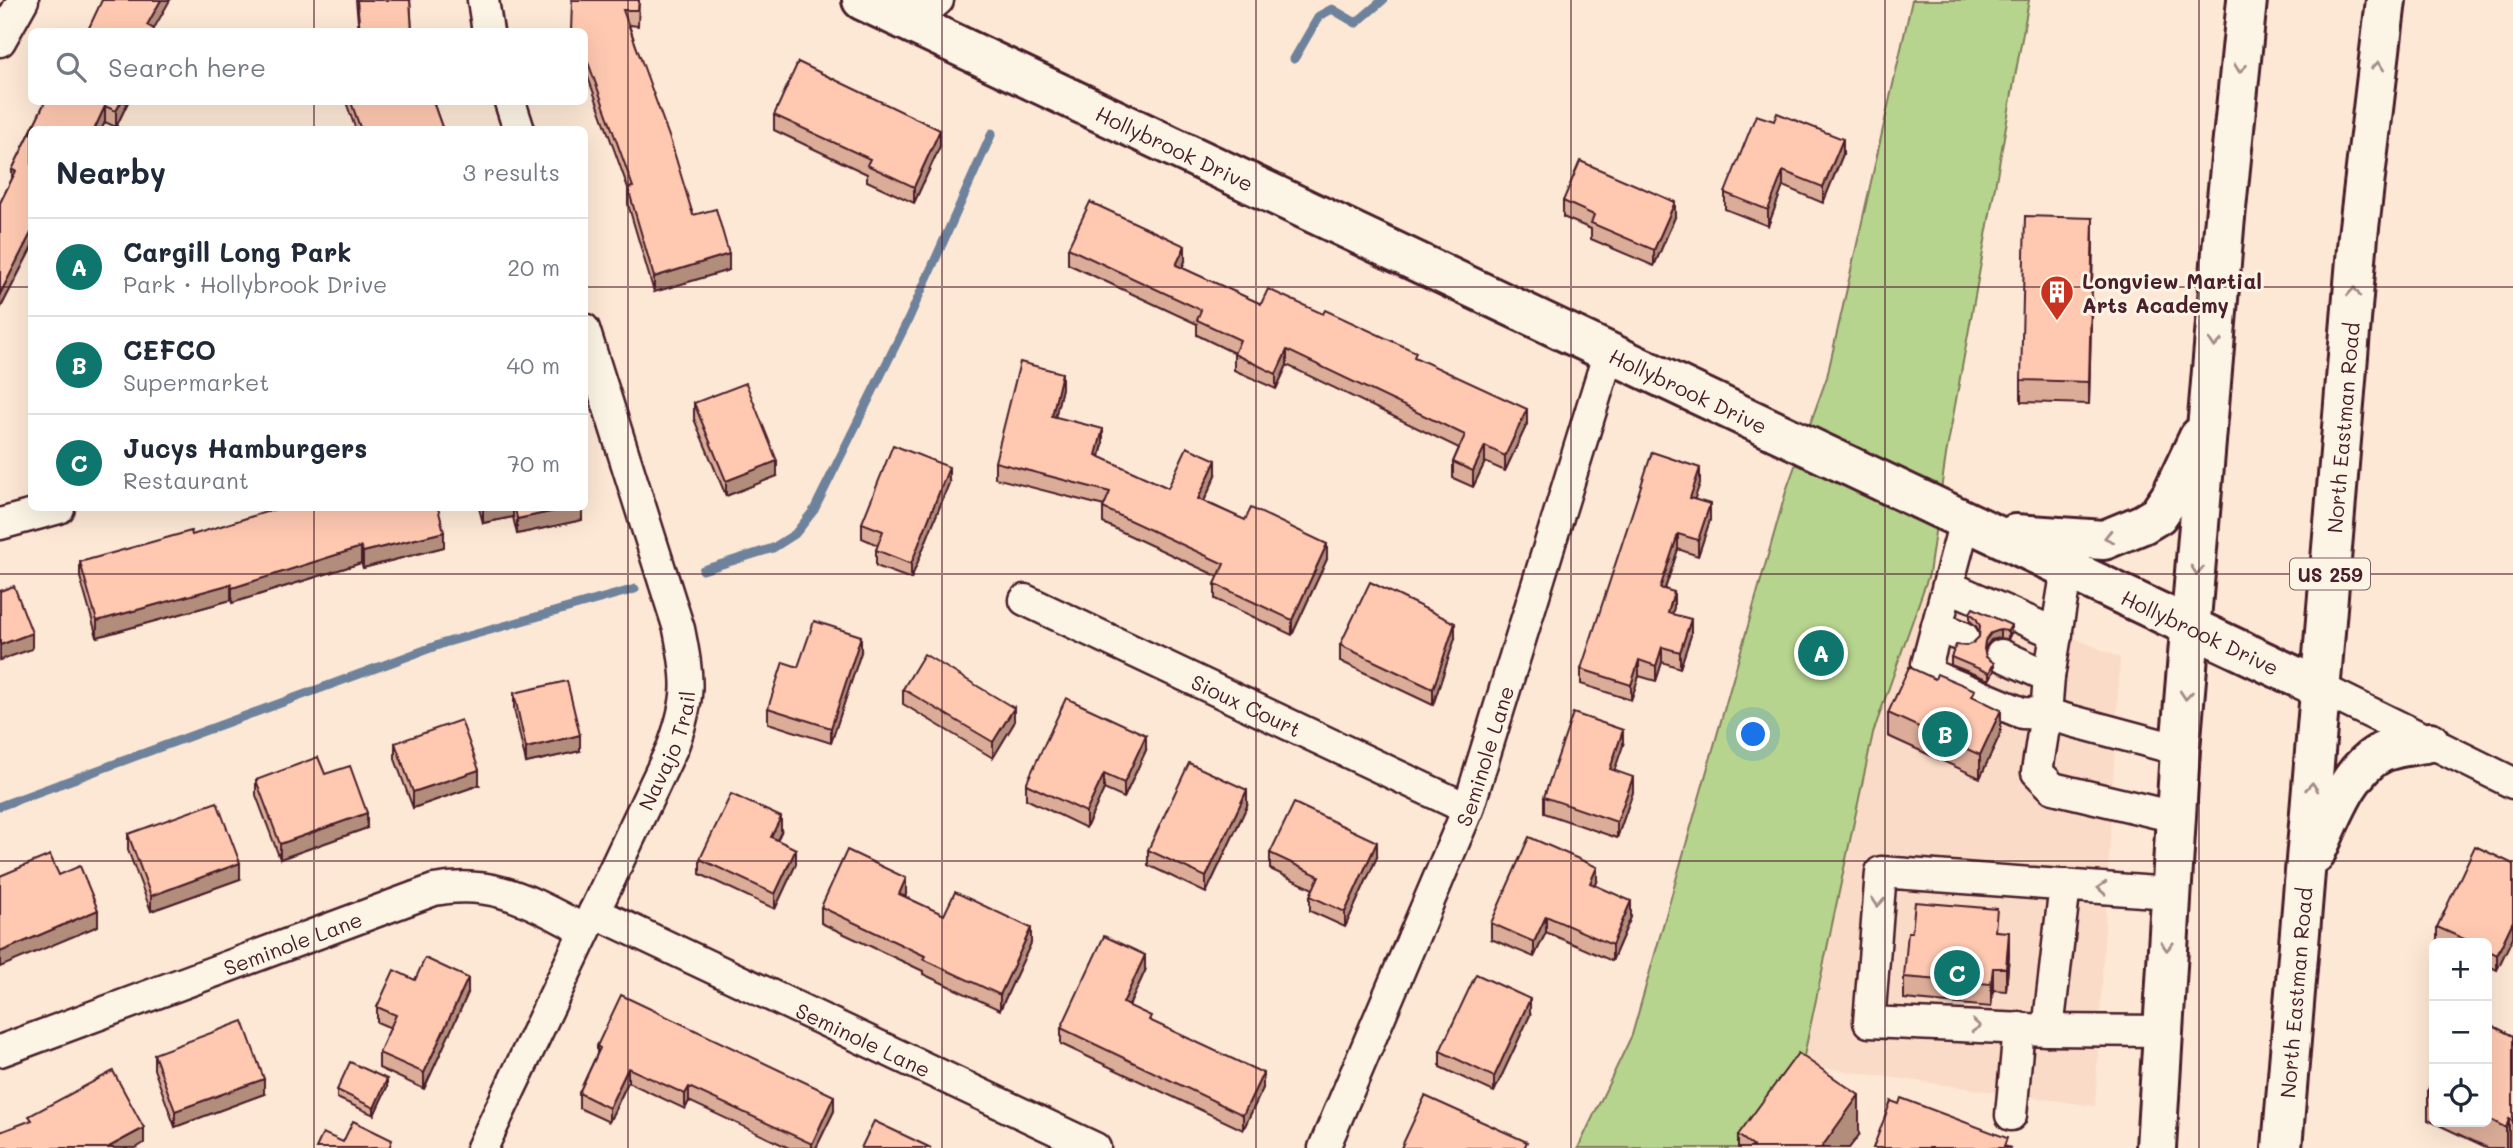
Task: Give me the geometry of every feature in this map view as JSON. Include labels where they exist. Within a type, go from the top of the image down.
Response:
[{"type":"main road","name":"Hollybrook Drive","points":[[862,0],[920,8],[1609,352],[2320,688]]},
{"type":"main road","points":[[2156,1148],[2180,750],[2224,228],[2247,0]]},
{"type":"main road","name":"North Eastman Road","points":[[2282,1148],[2358,236],[2386,0]]},
{"type":"main road","points":[[1975,526],[2081,540],[2104,540],[2143,524],[2158,515],[2171,496],[2209,416]]},
{"type":"main road","points":[[2305,875],[2344,792],[2357,774],[2383,752],[2430,742]]},
{"type":"street","points":[[0,41],[23,0]]},
{"type":"street","points":[[483,0],[487,28]]},
{"type":"street","points":[[511,105],[518,126]]},
{"type":"street","name":"Seminole Lane","points":[[1324,1148],[1468,809],[1609,352]]},
{"type":"street","name":"Navajo Trail","points":[[482,1148],[673,746],[685,712],[685,659],[673,608],[589,360]]},
{"type":"street","points":[[0,524],[48,511]]},
{"type":"street","points":[[1975,526],[1948,586],[1950,631],[1927,664],[1931,675],[2022,713],[2046,714],[2180,750]]},
{"type":"street","points":[[2067,569],[2037,772],[2053,788],[2175,817]]},
{"type":"street","points":[[1948,586],[2057,634]]},
{"type":"street","name":"Sioux Court","points":[[1025,600],[1468,809]]},
{"type":"street","points":[[2000,655],[2049,677]]},
{"type":"street","name":"Hollybrook Drive","points":[[2320,688],[2513,783]]},
{"type":"street","points":[[2163,1031],[1869,1022],[1881,872],[2170,893]]},
{"type":"street","points":[[2011,1115],[2034,1029],[2065,885]]},
{"type":"street","name":"Seminole Lane","points":[[0,1051],[435,890],[466,886],[496,890],[590,921],[1094,1148]]},
{"type":"shaded area","points":[[1929,574],[2120,658],[2095,1106],[1802,1065],[1873,733]]},
{"type":"green space","points":[[1912,0],[2029,0],[1946,455],[1929,574],[1873,733],[1802,1065],[1742,1148],[1578,1148],[1632,1035],[1787,488],[1827,377]]},
{"type":"building","points":[[102,0],[161,0],[147,25],[152,28],[89,28]]},
{"type":"building","points":[[357,0],[410,0],[412,28],[360,28]]},
{"type":"building","points":[[572,0],[639,0],[638,10],[623,10],[671,142],[693,215],[716,209],[729,254],[654,277],[628,188],[633,187],[588,62],[588,28],[571,28]]},
{"type":"building","points":[[798,62],[940,130],[914,187],[867,165],[870,159],[774,115]]},
{"type":"building","points":[[44,105],[119,105],[116,111],[105,106],[96,126],[33,126]]},
{"type":"building","points":[[352,105],[434,105],[442,126],[360,126]]},
{"type":"building","points":[[1777,113],[1843,139],[1823,187],[1783,171],[1768,210],[1725,193],[1756,115],[1774,121]]},
{"type":"building","points":[[28,137],[28,239],[0,294],[0,203],[16,171],[12,170]]},
{"type":"building","points":[[1580,161],[1675,202],[1654,250],[1591,223],[1594,215],[1563,201]]},
{"type":"building","points":[[1090,202],[1185,246],[1176,265],[1261,304],[1268,289],[1323,314],[1325,310],[1416,352],[1414,357],[1527,409],[1505,456],[1485,446],[1473,471],[1453,462],[1465,435],[1287,350],[1276,374],[1234,354],[1240,340],[1197,320],[1201,310],[1068,248]]},
{"type":"building","name":"Longview Martial Arts Academy","points":[[2025,216],[2093,218],[2089,382],[2021,380]]},
{"type":"building","points":[[1020,362],[1062,373],[1052,416],[1103,429],[1096,455],[1168,488],[1187,447],[1216,460],[1198,499],[1245,520],[1251,508],[1327,544],[1292,620],[1215,584],[1224,564],[1103,508],[1110,492],[995,462]]},
{"type":"building","points":[[746,383],[777,461],[726,481],[694,403]]},
{"type":"building","points":[[893,445],[949,467],[911,564],[876,550],[883,531],[862,523]]},
{"type":"building","points":[[1652,452],[1700,468],[1690,498],[1710,504],[1698,540],[1678,534],[1660,588],[1674,592],[1668,613],[1691,619],[1680,652],[1662,647],[1656,666],[1639,660],[1631,685],[1581,669]]},
{"type":"building","points":[[269,511],[439,511],[444,532],[363,552],[361,547],[232,588],[231,584],[97,621],[80,562],[191,531],[192,535]]},
{"type":"building","points":[[516,511],[555,511],[517,519]]},
{"type":"building","points":[[1370,582],[1455,623],[1433,689],[1340,645]]},
{"type":"building","points":[[14,586],[32,633],[0,645],[0,591]]},
{"type":"building","points":[[1973,608],[2011,625],[2008,631],[1991,633],[1985,641],[1986,657],[1994,663],[1989,673],[1951,657],[1956,645],[1966,646],[1979,637],[1980,626],[1970,613]]},
{"type":"building","points":[[814,621],[861,636],[831,728],[768,708],[783,662],[798,667]]},
{"type":"building","points":[[924,654],[1014,708],[993,742],[903,689]]},
{"type":"building","points":[[1909,667],[1935,679],[1937,674],[1975,690],[1972,696],[2001,710],[1980,755],[1888,713]]},
{"type":"building","points":[[567,681],[580,735],[526,748],[514,693]]},
{"type":"building","points":[[1066,698],[1146,735],[1124,783],[1104,774],[1086,812],[1026,784]]},
{"type":"building","points":[[1573,713],[1623,730],[1610,769],[1633,777],[1617,822],[1544,797]]},
{"type":"building","points":[[461,720],[479,770],[413,792],[395,743]]},
{"type":"building","points":[[318,757],[325,774],[350,766],[367,813],[280,844],[256,780]]},
{"type":"building","points":[[1189,763],[1247,790],[1206,877],[1148,850]]},
{"type":"building","points":[[731,794],[781,817],[771,837],[796,849],[775,894],[700,859]]},
{"type":"building","points":[[217,802],[240,863],[151,896],[128,834]]},
{"type":"building","points":[[1294,803],[1377,842],[1345,912],[1310,896],[1319,876],[1270,853]]},
{"type":"building","points":[[1529,837],[1597,867],[1590,883],[1631,901],[1612,945],[1546,916],[1534,942],[1491,923]]},
{"type":"building","points":[[2475,846],[2513,864],[2513,921],[2497,955],[2492,952],[2492,938],[2462,938],[2437,927]]},
{"type":"building","points":[[847,850],[906,878],[899,894],[944,915],[955,892],[1031,928],[1000,995],[821,907]]},
{"type":"building","points":[[50,855],[59,875],[80,866],[98,910],[0,952],[0,876]]},
{"type":"building","points":[[1915,902],[1997,909],[1995,931],[2009,932],[2006,968],[1993,968],[1991,984],[1904,977],[1908,932],[1912,932]]},
{"type":"building","points":[[1104,936],[1145,955],[1123,1003],[1151,1016],[1149,1020],[1263,1073],[1243,1115],[1061,1028]]},
{"type":"building","points":[[425,958],[468,978],[424,1073],[379,1053],[396,1015],[377,1007],[394,970],[415,980]]},
{"type":"building","points":[[1476,974],[1530,999],[1494,1077],[1440,1051]]},
{"type":"building","points":[[621,995],[834,1096],[812,1144],[689,1087],[685,1094],[628,1068],[609,1108],[579,1093]]},
{"type":"building","points":[[243,1021],[264,1079],[175,1111],[154,1054]]},
{"type":"building","points":[[2492,1026],[2513,1036],[2513,1121],[2509,1119],[2506,1128],[2492,1121]]},
{"type":"building","points":[[1798,1053],[1859,1095],[1821,1148],[1751,1148],[1753,1146],[1738,1135]]},
{"type":"building","points":[[350,1062],[387,1079],[374,1108],[337,1090]]},
{"type":"building","points":[[113,1071],[144,1128],[107,1148],[0,1148],[0,1132],[32,1120],[29,1116]]},
{"type":"building","points":[[1425,1096],[1527,1142],[1524,1148],[1401,1148]]},
{"type":"building","points":[[1901,1098],[2007,1138],[2004,1146],[2011,1148],[1873,1148],[1891,1101],[1899,1104]]},
{"type":"building","points":[[353,1121],[392,1140],[389,1148],[316,1148],[323,1133],[343,1142]]},
{"type":"building","points":[[874,1121],[931,1148],[861,1148]]},
{"type":"waterway","points":[[1294,59],[1319,16],[1332,9],[1356,23],[1383,0]]},
{"type":"waterway","points":[[703,570],[773,548],[795,534],[814,510],[909,318],[992,133]]},
{"type":"waterway","points":[[0,806],[444,643],[635,589]]},
{"type":"place","name":"Longview Martial Arts Academy","points":[[2057,322]]},
{"type":"place","name":"Cargill Long Park","points":[[1821,653]]},
{"type":"place","name":"CEFCO","points":[[1945,734]]},
{"type":"place","name":"Jucys Hamburgers","points":[[1957,973]]}]
